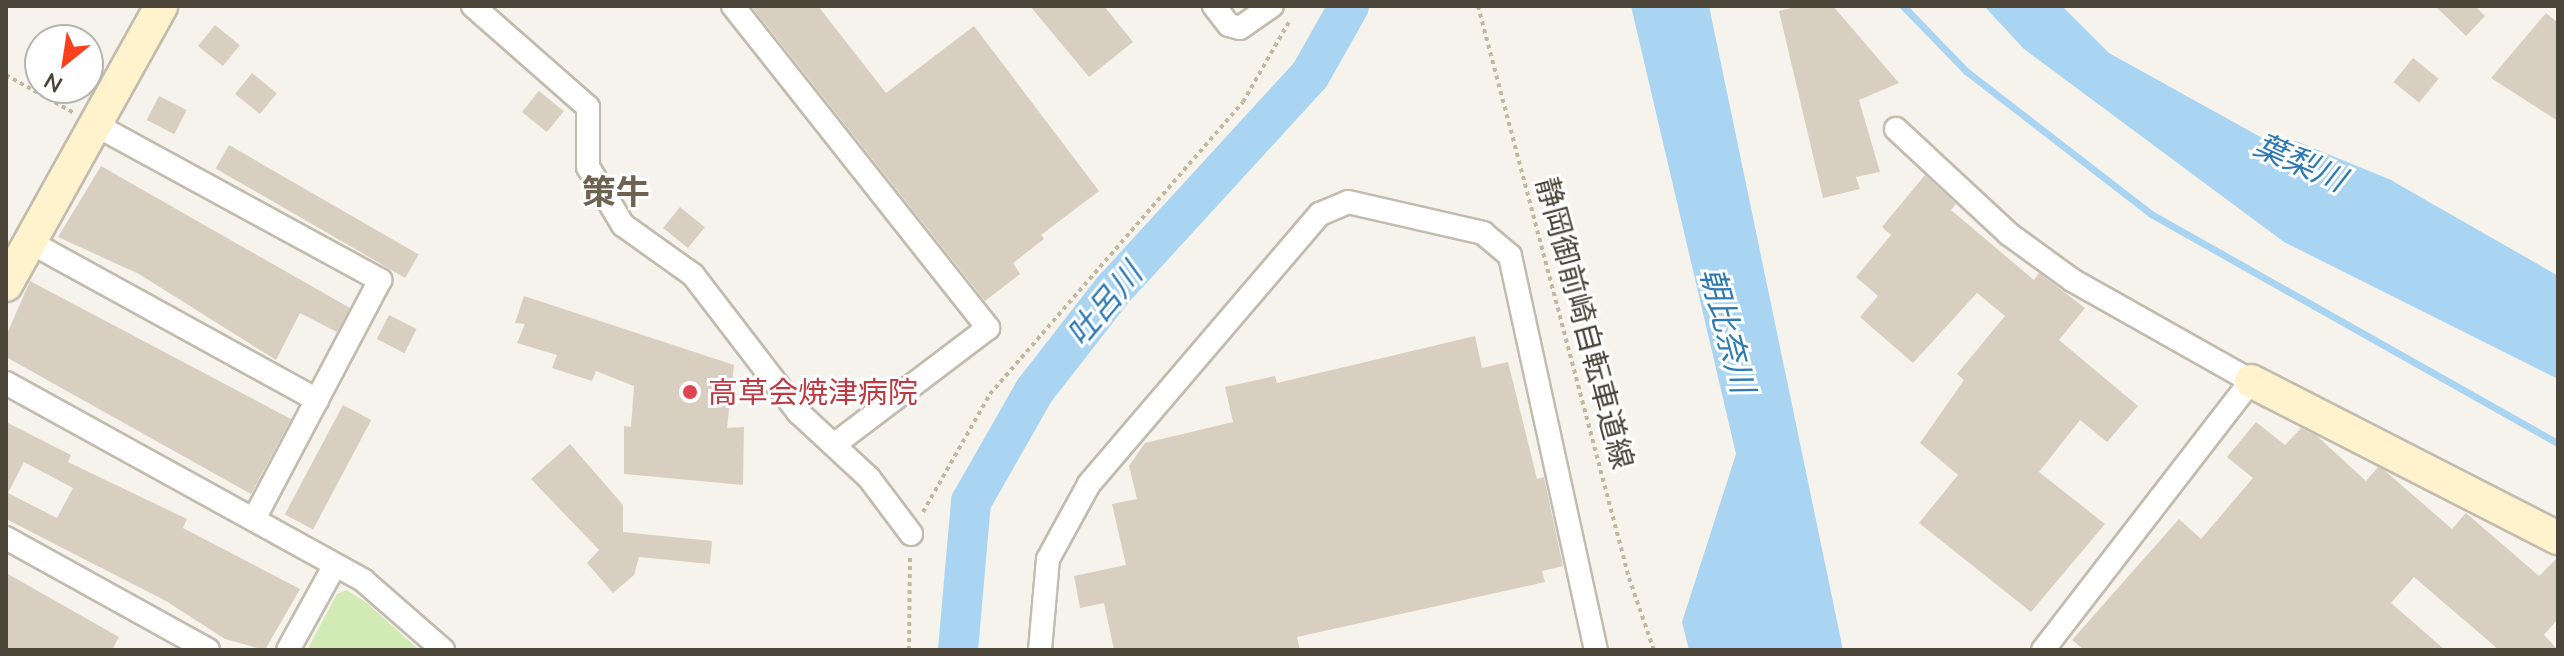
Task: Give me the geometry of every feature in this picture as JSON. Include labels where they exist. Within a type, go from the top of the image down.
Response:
[{"type":"street","points":[[6,285],[161,6]]},
{"type":"street","points":[[473,6],[588,107],[588,167],[623,225],[693,275],[798,412],[835,444],[911,534]]},
{"type":"street","points":[[733,6],[988,328],[835,444]]},
{"type":"street","points":[[1214,6],[1240,28],[1272,6]]},
{"type":"street","points":[[94,124],[380,280],[255,517]]},
{"type":"street","points":[[1896,129],[2009,234],[2072,280],[2251,381],[2558,538]]},
{"type":"street","points":[[1040,650],[1048,559],[1089,484],[1320,214],[1348,202],[1483,233],[1510,256],[1596,650]]},
{"type":"street","points":[[30,242],[317,400]]},
{"type":"street","points":[[2043,650],[2251,381]]},
{"type":"street","points":[[6,383],[255,517],[364,581],[439,649]]},
{"type":"street","points":[[6,538],[208,650]]},
{"type":"street","points":[[288,650],[335,565]]},
{"type":"path","name":"静岡御前崎自転車道線","points":[[1478,6],[1629,578],[1654,650]]},
{"type":"path","points":[[909,650],[911,534],[990,394],[1243,102],[1290,20]]},
{"type":"path","points":[[6,75],[94,124]]},
{"type":"green space","points":[[347,590],[367,603],[419,650],[307,650],[337,594]]},
{"type":"water","name":"朝比奈川","points":[[1631,6],[1709,6],[1843,650],[1689,650],[1682,622],[1736,454]]},
{"type":"water","points":[[1984,6],[2062,6],[2109,53],[2558,302],[2558,379],[2284,242],[2024,49]]},
{"type":"building","points":[[751,6],[818,6],[886,93],[974,26],[1099,191],[1041,235],[1044,239],[1013,263],[1020,274],[985,301]]},
{"type":"building","points":[[1030,6],[1104,6],[1133,42],[1089,77]]},
{"type":"building","points":[[1799,6],[1833,6],[1899,83],[1859,100],[1880,172],[1856,177],[1860,189],[1823,198],[1779,11]]},
{"type":"building","points":[[2435,6],[2475,6],[2485,16],[2466,36]]},
{"type":"building","points":[[2546,13],[2558,23],[2558,121],[2491,78]]},
{"type":"building","points":[[215,25],[240,45],[223,66],[198,46]]},
{"type":"building","points":[[2413,58],[2439,79],[2419,103],[2393,82]]},
{"type":"building","points":[[252,73],[277,93],[260,114],[235,94]]},
{"type":"building","points":[[539,91],[564,111],[547,132],[522,112]]},
{"type":"building","points":[[159,96],[187,110],[174,134],[147,120]]},
{"type":"building","points":[[229,145],[419,254],[405,278],[216,168]]},
{"type":"building","points":[[101,166],[350,308],[337,332],[300,313],[276,360],[139,274],[58,237]]},
{"type":"building","points":[[1925,175],[1956,204],[1951,210],[2034,280],[2039,273],[2085,308],[2059,340],[2138,406],[2107,442],[2080,420],[2039,472],[2105,524],[2031,612],[1919,523],[1958,475],[1920,443],[1964,380],[1957,374],[2005,316],[1977,293],[1913,363],[1860,317],[1878,296],[1856,277],[1891,235],[1882,227]]},
{"type":"building","points":[[680,207],[705,227],[688,248],[663,228]]},
{"type":"building","points":[[30,281],[291,419],[251,494],[6,357],[6,336]]},
{"type":"building","name":"高草会焼津病院","points":[[524,296],[734,365],[727,428],[744,427],[743,485],[624,474],[624,426],[631,427],[634,386],[596,371],[592,381],[552,368],[557,355],[517,343],[525,324],[515,323]]},
{"type":"building","points":[[389,315],[417,329],[404,353],[377,339]]},
{"type":"building","points":[[1475,336],[1482,368],[1508,362],[1537,479],[1544,477],[1563,566],[1542,571],[1545,582],[1297,637],[1300,650],[1114,650],[1104,603],[1080,608],[1074,576],[1126,565],[1112,504],[1137,499],[1129,466],[1145,443],[1233,422],[1225,387],[1275,376],[1277,383]]},
{"type":"building","points":[[343,405],[371,420],[313,530],[285,514]]},
{"type":"building","points":[[6,422],[71,455],[68,462],[187,519],[183,528],[300,589],[265,650],[225,639],[166,601],[6,519]],"holes":[[[24,462],[73,488],[57,518],[8,493]]]},
{"type":"building","points":[[2256,422],[2285,445],[2301,428],[2317,436],[2366,481],[2378,467],[2384,470],[2452,529],[2466,513],[2539,576],[2558,557],[2558,619],[2544,635],[2558,650],[2499,650],[2414,577],[2391,603],[2445,650],[2084,650],[2072,640],[2179,519],[2201,539],[2253,478],[2227,457]]},
{"type":"building","points":[[570,444],[623,505],[623,532],[712,541],[710,564],[639,557],[634,575],[613,593],[587,563],[599,550],[531,479]]},
{"type":"building","points":[[6,573],[119,637],[112,650],[6,650]]},
{"type":"waterway","name":"吐呂川","points":[[958,650],[971,502],[1035,390],[1112,291],[1310,75],[1349,6]]},
{"type":"waterway","points":[[1903,6],[1966,71],[2151,214],[2558,443]]},
{"type":"waterway","name":"葉梨川","points":[[2292,161],[2382,198],[2558,299]]},
{"type":"place","name":"高草会焼津病院","points":[[690,392]]},
{"type":"district","name":"策牛","points":[[616,192]]}]
